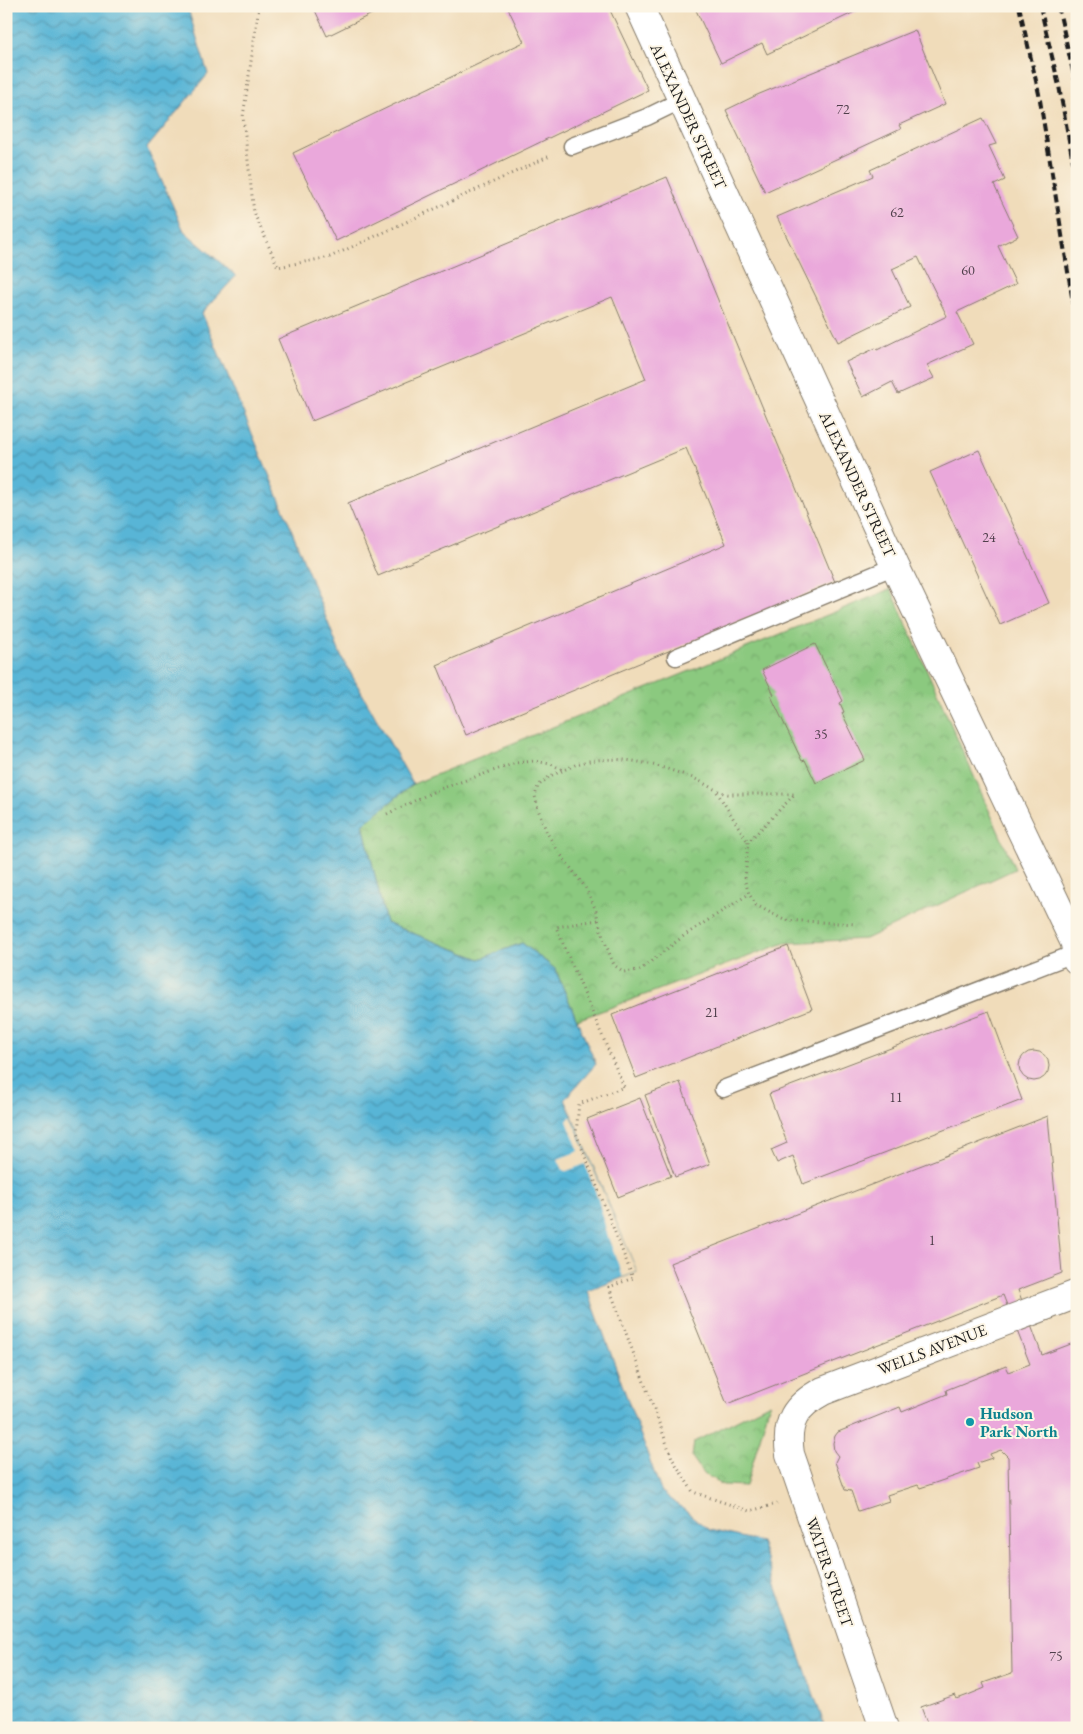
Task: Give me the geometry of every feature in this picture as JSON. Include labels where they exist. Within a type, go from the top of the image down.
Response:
[{"type":"street","name":"ALEXANDER STREET","points":[[639,6],[895,566],[1075,944],[1077,960]]},
{"type":"street","name":"WELLS AVENUE","points":[[794,1416],[799,1408],[823,1391],[1077,1294]]},
{"type":"street","name":"WATER STREET","points":[[794,1416],[788,1435],[790,1454],[884,1728]]},
{"type":"lane","points":[[572,146],[647,117],[682,100]]},
{"type":"lane","points":[[676,657],[895,566]]},
{"type":"lane","points":[[723,1089],[1076,954]]},
{"type":"path","points":[[259,6],[243,117],[254,213],[278,267],[330,257],[550,156]]},
{"type":"path","points":[[748,842],[795,794],[728,794],[717,792],[696,780],[663,767],[609,759],[583,762],[550,776],[538,786],[535,796],[547,832],[558,851],[585,887],[595,908],[614,965],[624,972],[640,970],[685,935],[749,894]]},
{"type":"path","points":[[387,814],[437,790],[516,763],[543,762],[563,770]]},
{"type":"path","points":[[717,792],[748,842],[745,881],[749,894],[756,905],[784,920],[856,924]]},
{"type":"path","points":[[598,920],[556,927],[624,1087],[578,1104],[576,1133],[633,1278],[609,1287],[672,1458],[693,1492],[749,1512],[805,1497]]},
{"type":"green space","points":[[891,589],[1015,869],[865,939],[785,943],[577,1020],[555,969],[522,943],[480,959],[386,923],[363,824],[413,784]]},
{"type":"green space","points":[[770,1403],[746,1486],[723,1485],[704,1474],[692,1457],[694,1442]]},
{"type":"water","points":[[6,6],[190,6],[188,9],[208,74],[147,148],[184,231],[236,276],[202,313],[287,518],[341,656],[413,784],[363,824],[386,923],[480,959],[522,943],[555,969],[596,1064],[565,1099],[637,1272],[588,1291],[661,1491],[709,1530],[761,1542],[824,1724],[821,1728],[6,1728]]},
{"type":"pier","points":[[571,1116],[637,1272],[623,1277],[585,1164],[564,1172],[558,1159],[579,1151],[567,1121]]},
{"type":"building","points":[[313,6],[388,6],[327,36]]},
{"type":"building","points":[[507,6],[608,6],[648,90],[336,241],[293,153],[524,42]]},
{"type":"building","points":[[694,6],[867,6],[767,54],[762,43],[721,63]]},
{"type":"building","points":[[915,30],[945,104],[899,125],[901,129],[765,192],[726,110],[757,95]]},
{"type":"building","points":[[983,118],[996,144],[989,146],[1005,180],[994,185],[1018,236],[998,246],[1016,284],[957,312],[973,344],[927,365],[934,378],[898,394],[892,382],[863,397],[846,362],[876,348],[877,350],[947,316],[918,257],[892,269],[910,307],[838,342],[777,217],[873,176],[870,170]]},
{"type":"building","points":[[667,177],[835,582],[466,735],[437,665],[726,544],[686,448],[378,576],[348,503],[646,379],[612,297],[312,421],[278,339]]},
{"type":"building","points":[[979,450],[1049,603],[1000,625],[930,472]]},
{"type":"building","points":[[815,644],[843,701],[840,703],[844,712],[842,713],[865,760],[816,783],[805,760],[802,761],[771,696],[774,695],[762,670]]},
{"type":"building","points":[[788,946],[812,1009],[636,1078],[612,1015]]},
{"type":"building","points":[[989,1011],[1022,1100],[803,1184],[793,1156],[777,1163],[771,1150],[787,1143],[769,1094]]},
{"type":"building","points":[[1034,1051],[1045,1055],[1049,1066],[1045,1077],[1034,1081],[1023,1077],[1019,1066],[1023,1055]]},
{"type":"building","points":[[680,1082],[710,1164],[675,1177],[645,1095]]},
{"type":"building","points":[[640,1098],[671,1176],[618,1197],[587,1119]]},
{"type":"building","name":"Hudson Park North","points":[[1048,1116],[1062,1273],[1018,1290],[1042,1355],[1071,1344],[1077,1344],[1077,1728],[929,1728],[921,1707],[955,1695],[957,1699],[968,1695],[985,1688],[983,1683],[1012,1673],[1008,1457],[1001,1450],[990,1454],[992,1458],[977,1463],[979,1468],[920,1488],[918,1485],[887,1495],[889,1501],[858,1511],[851,1491],[845,1490],[835,1462],[838,1456],[834,1451],[833,1443],[838,1432],[900,1407],[902,1412],[947,1394],[946,1390],[1006,1366],[1009,1372],[1030,1364],[1003,1295],[727,1404],[670,1263]]},
{"type":"railway","points":[[1019,6],[1039,94],[1077,327]]},
{"type":"railway","points":[[1040,6],[1059,86],[1077,184]]},
{"type":"railway","points":[[1058,6],[1077,89]]},
{"type":"place","name":"Hudson Park North","points":[[970,1422]]}]
